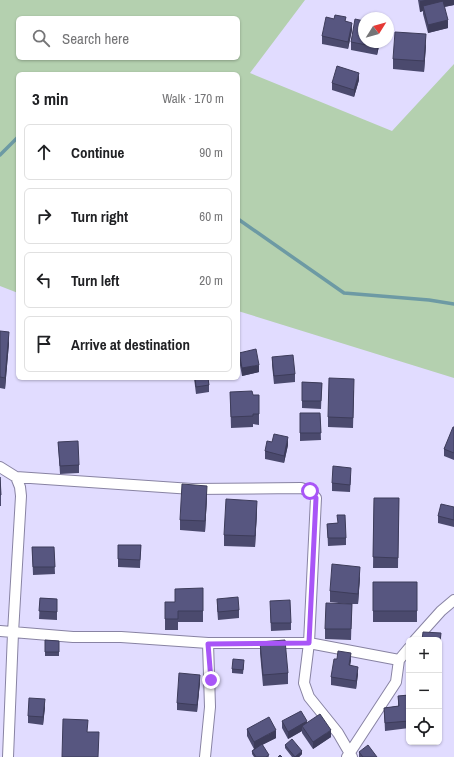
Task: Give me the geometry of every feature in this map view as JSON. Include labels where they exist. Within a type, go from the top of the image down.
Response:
[{"type":"street","points":[[0,467],[16,477],[192,489],[301,488],[310,491],[316,498],[309,643],[304,683],[309,697],[338,733],[350,755],[396,682],[399,660],[406,652]]},
{"type":"street","points":[[8,757],[13,633],[22,496],[16,477]]},
{"type":"street","points":[[418,637],[441,611],[454,600]]},
{"type":"street","points":[[0,631],[73,637],[121,637],[208,644],[309,643],[399,660]]},
{"type":"street","points":[[205,757],[210,707],[208,644]]},
{"type":"green space","points":[[0,0],[305,0],[250,73],[392,131],[454,64],[454,378],[240,312],[240,72],[16,72],[16,292],[0,286]]},
{"type":"building","points":[[443,1],[448,20],[428,25],[423,6]]},
{"type":"building","points":[[335,15],[346,17],[345,21],[352,23],[348,42],[322,36],[326,17],[334,19]]},
{"type":"building","points":[[355,19],[358,20],[358,43],[351,42]]},
{"type":"building","points":[[395,32],[426,34],[424,61],[393,59]]},
{"type":"building","points":[[337,66],[359,73],[354,90],[332,83]]},
{"type":"building","points":[[0,331],[9,332],[5,378],[0,377]]},
{"type":"building","points":[[256,349],[259,365],[242,368],[240,353]]},
{"type":"building","points":[[293,355],[295,374],[274,376],[272,357]]},
{"type":"building","points":[[329,378],[354,379],[353,418],[328,417]]},
{"type":"building","points":[[195,380],[208,380],[209,385],[196,387]]},
{"type":"building","points":[[302,382],[322,383],[321,401],[302,401]]},
{"type":"building","points":[[252,391],[253,395],[259,395],[259,414],[253,414],[253,416],[231,417],[230,392]]},
{"type":"building","points":[[300,413],[320,413],[321,433],[300,433]]},
{"type":"building","points":[[454,427],[454,453],[444,449]]},
{"type":"building","points":[[274,434],[288,437],[284,456],[265,451],[267,441],[272,442]]},
{"type":"building","points":[[78,441],[79,465],[60,466],[58,442]]},
{"type":"building","points":[[333,466],[351,468],[350,485],[332,483]]},
{"type":"building","points":[[182,484],[207,486],[205,521],[180,520]]},
{"type":"building","points":[[374,498],[399,498],[398,558],[373,557]]},
{"type":"building","points":[[226,499],[257,501],[255,536],[224,535]]},
{"type":"building","points":[[441,504],[454,507],[454,520],[438,516]]},
{"type":"building","points":[[337,515],[345,515],[346,538],[328,538],[327,524],[338,523]]},
{"type":"building","points":[[118,545],[141,545],[140,560],[118,559]]},
{"type":"building","points":[[32,547],[54,547],[55,567],[33,567]]},
{"type":"building","points":[[332,564],[360,567],[358,594],[330,591]]},
{"type":"building","points":[[373,582],[417,582],[417,611],[373,611]]},
{"type":"building","points":[[203,588],[203,611],[178,611],[178,619],[165,619],[165,602],[175,602],[175,589]]},
{"type":"building","points":[[238,597],[239,610],[218,612],[217,599]]},
{"type":"building","points":[[40,598],[57,599],[57,612],[39,611]]},
{"type":"building","points":[[290,600],[291,623],[271,623],[270,601]]},
{"type":"building","points":[[326,603],[352,604],[351,629],[325,629]]},
{"type":"building","points":[[423,632],[441,633],[441,637],[422,637]]},
{"type":"building","points":[[45,640],[59,641],[59,652],[45,652]]},
{"type":"building","points":[[285,640],[288,673],[263,675],[260,642]]},
{"type":"building","points":[[338,651],[351,653],[349,665],[358,667],[356,681],[331,677],[334,659],[337,659]]},
{"type":"building","points":[[233,659],[244,660],[243,670],[232,669]]},
{"type":"building","points":[[179,673],[200,675],[197,705],[177,703]]},
{"type":"building","points":[[406,695],[406,721],[385,723],[384,708],[399,706],[398,696]]},
{"type":"building","points":[[29,698],[45,699],[43,717],[28,716]]},
{"type":"building","points":[[301,711],[307,721],[288,732],[282,721]]},
{"type":"building","points":[[320,714],[331,730],[313,742],[302,726]]},
{"type":"building","points":[[269,717],[276,730],[254,742],[247,729]]},
{"type":"building","points":[[63,719],[88,720],[87,732],[99,732],[98,757],[62,757]]},
{"type":"building","points":[[292,739],[302,751],[295,757],[285,745]]},
{"type":"building","points":[[262,744],[269,755],[266,757],[256,757],[252,751]]},
{"type":"building","points":[[368,745],[377,757],[363,757],[359,752]]},
{"type":"waterway","points":[[0,155],[16,139]]},
{"type":"waterway","points":[[240,220],[344,293],[429,300],[454,304]]},
{"type":"route","points":[[211,680],[208,644],[309,643],[316,498],[310,491]]}]
